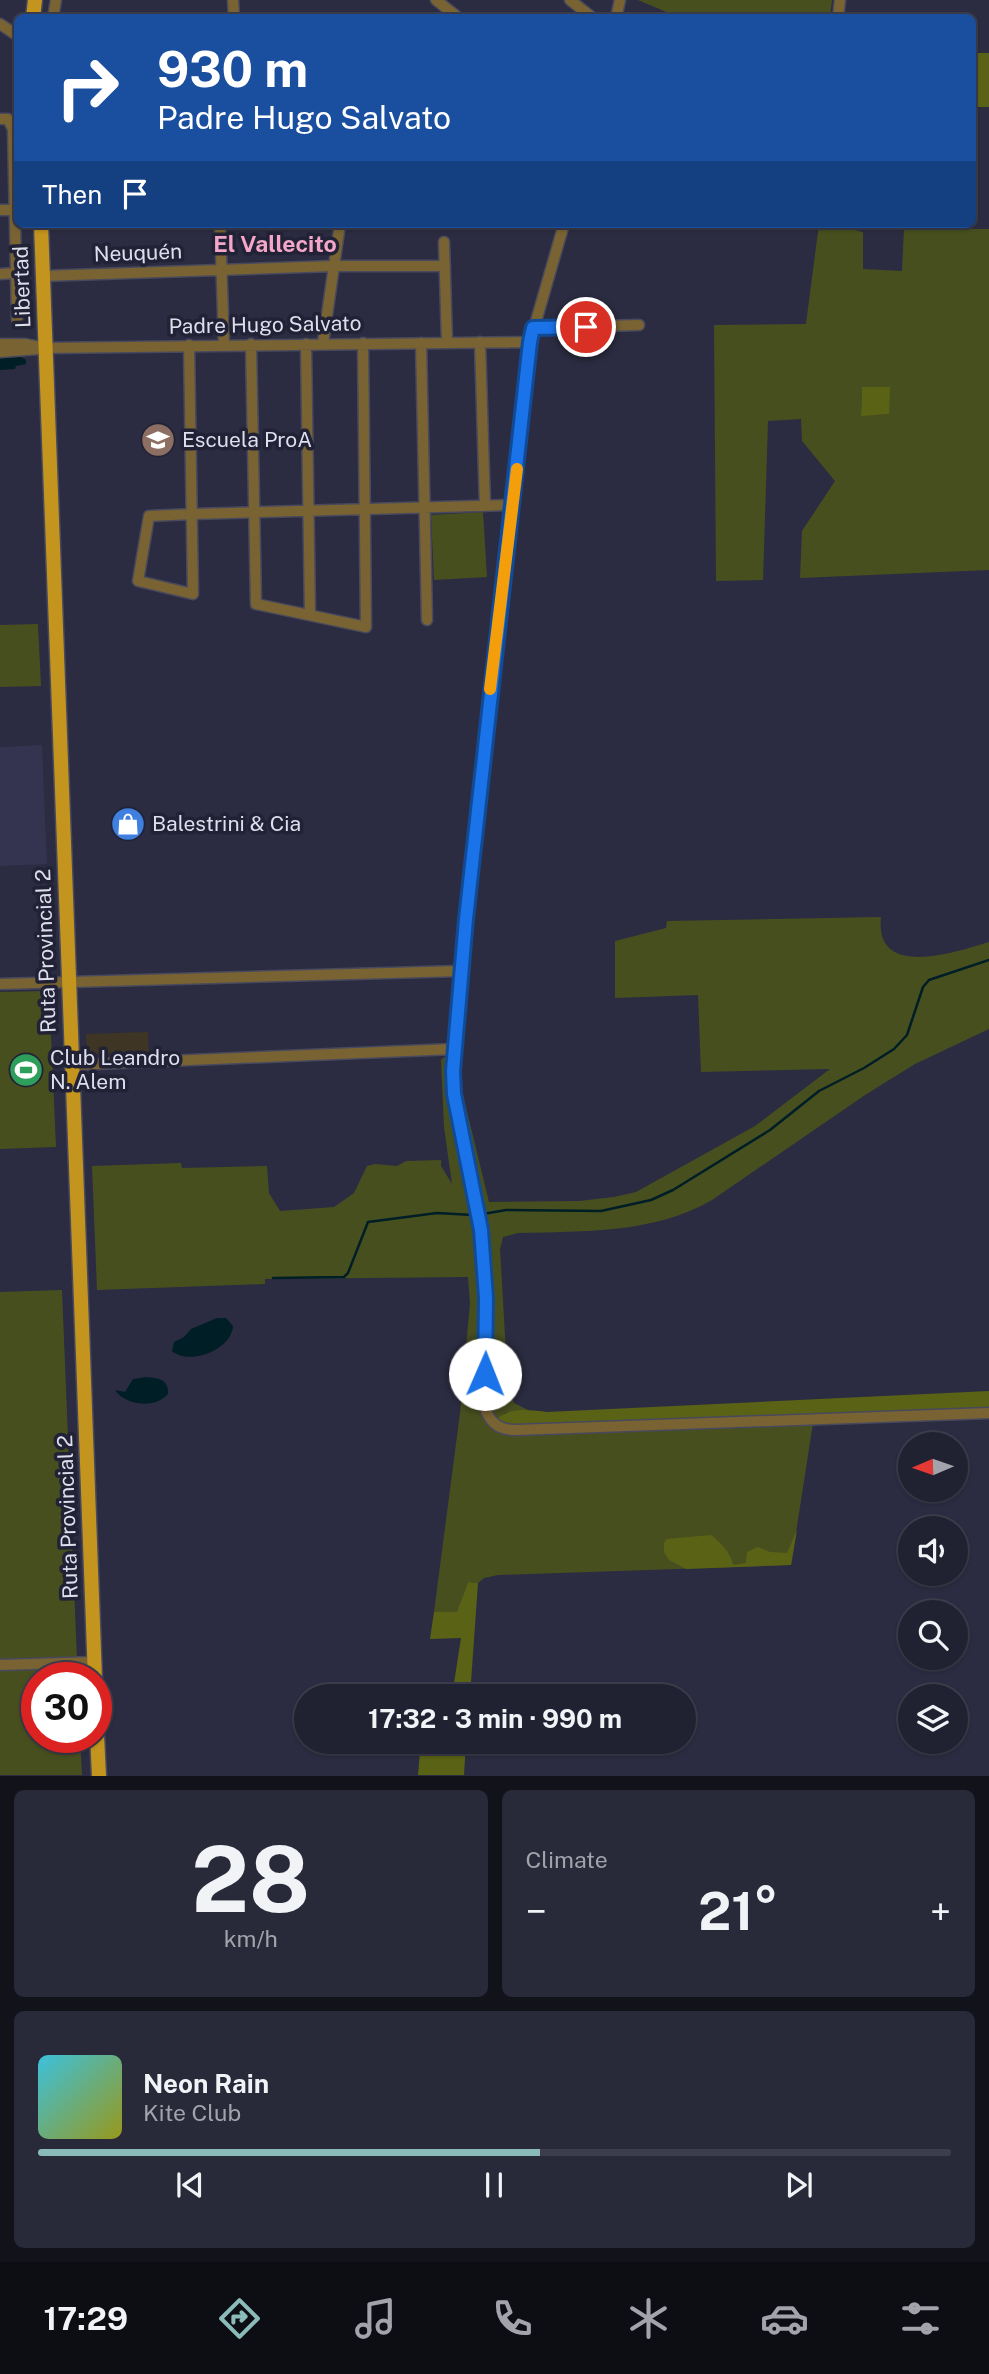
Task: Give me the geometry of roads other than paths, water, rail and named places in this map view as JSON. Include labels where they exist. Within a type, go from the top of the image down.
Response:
[{"type":"main road","name":"Libertad","points":[[41,228],[45,348]]},
{"type":"main road","name":"Ruta Provincial 2","points":[[45,348],[94,1662]]},
{"type":"main road","points":[[98,1753],[99,1776]]},
{"type":"street","points":[[436,0],[454,14]]},
{"type":"street","points":[[570,0],[588,14]]},
{"type":"street","points":[[7,122],[14,199]]},
{"type":"street","points":[[15,228],[17,320]]},
{"type":"street","points":[[220,228],[224,344]]},
{"type":"street","points":[[323,344],[339,228]]},
{"type":"street","points":[[563,228],[530,342],[460,971],[454,1049],[454,1094],[481,1230],[486,1298],[486,1411],[497,1426],[509,1430],[989,1413]]},
{"type":"street","points":[[444,242],[447,342]]},
{"type":"street","name":"Neuquén","points":[[43,276],[445,265]]},
{"type":"street","points":[[0,274],[16,274]]},
{"type":"street","points":[[533,328],[639,325]]},
{"type":"street","points":[[480,342],[485,506]]},
{"type":"street","name":"Padre Hugo Salvato","points":[[0,344],[25,344],[45,348],[530,342]]},
{"type":"street","points":[[251,344],[256,604],[366,627],[363,343]]},
{"type":"street","points":[[421,343],[427,620]]},
{"type":"street","points":[[306,344],[310,615]]},
{"type":"street","points":[[189,345],[193,514],[193,594],[138,581],[149,516],[193,514],[255,512],[512,505]]},
{"type":"street","points":[[0,352],[45,348]]},
{"type":"street","points":[[0,984],[460,971]]},
{"type":"street","points":[[72,1065],[454,1049]]},
{"type":"street","points":[[0,1665],[21,1664]]},
{"type":"waterway","points":[[483,1214],[506,1210],[601,1211],[651,1200],[673,1190],[770,1130],[819,1091],[894,1049],[907,1035],[923,987],[929,980],[989,960]]},
{"type":"waterway","points":[[273,1278],[344,1277],[368,1222],[437,1213],[473,1215]]},
{"type":"place","name":"Escuela ProA","points":[[158,440]]},
{"type":"place","name":"Balestrini & Cia","points":[[128,824]]},
{"type":"place","name":"Club Leandro N. Alem","points":[[26,1070]]},
{"type":"district","name":"El Vallecito","points":[[275,244]]}]
